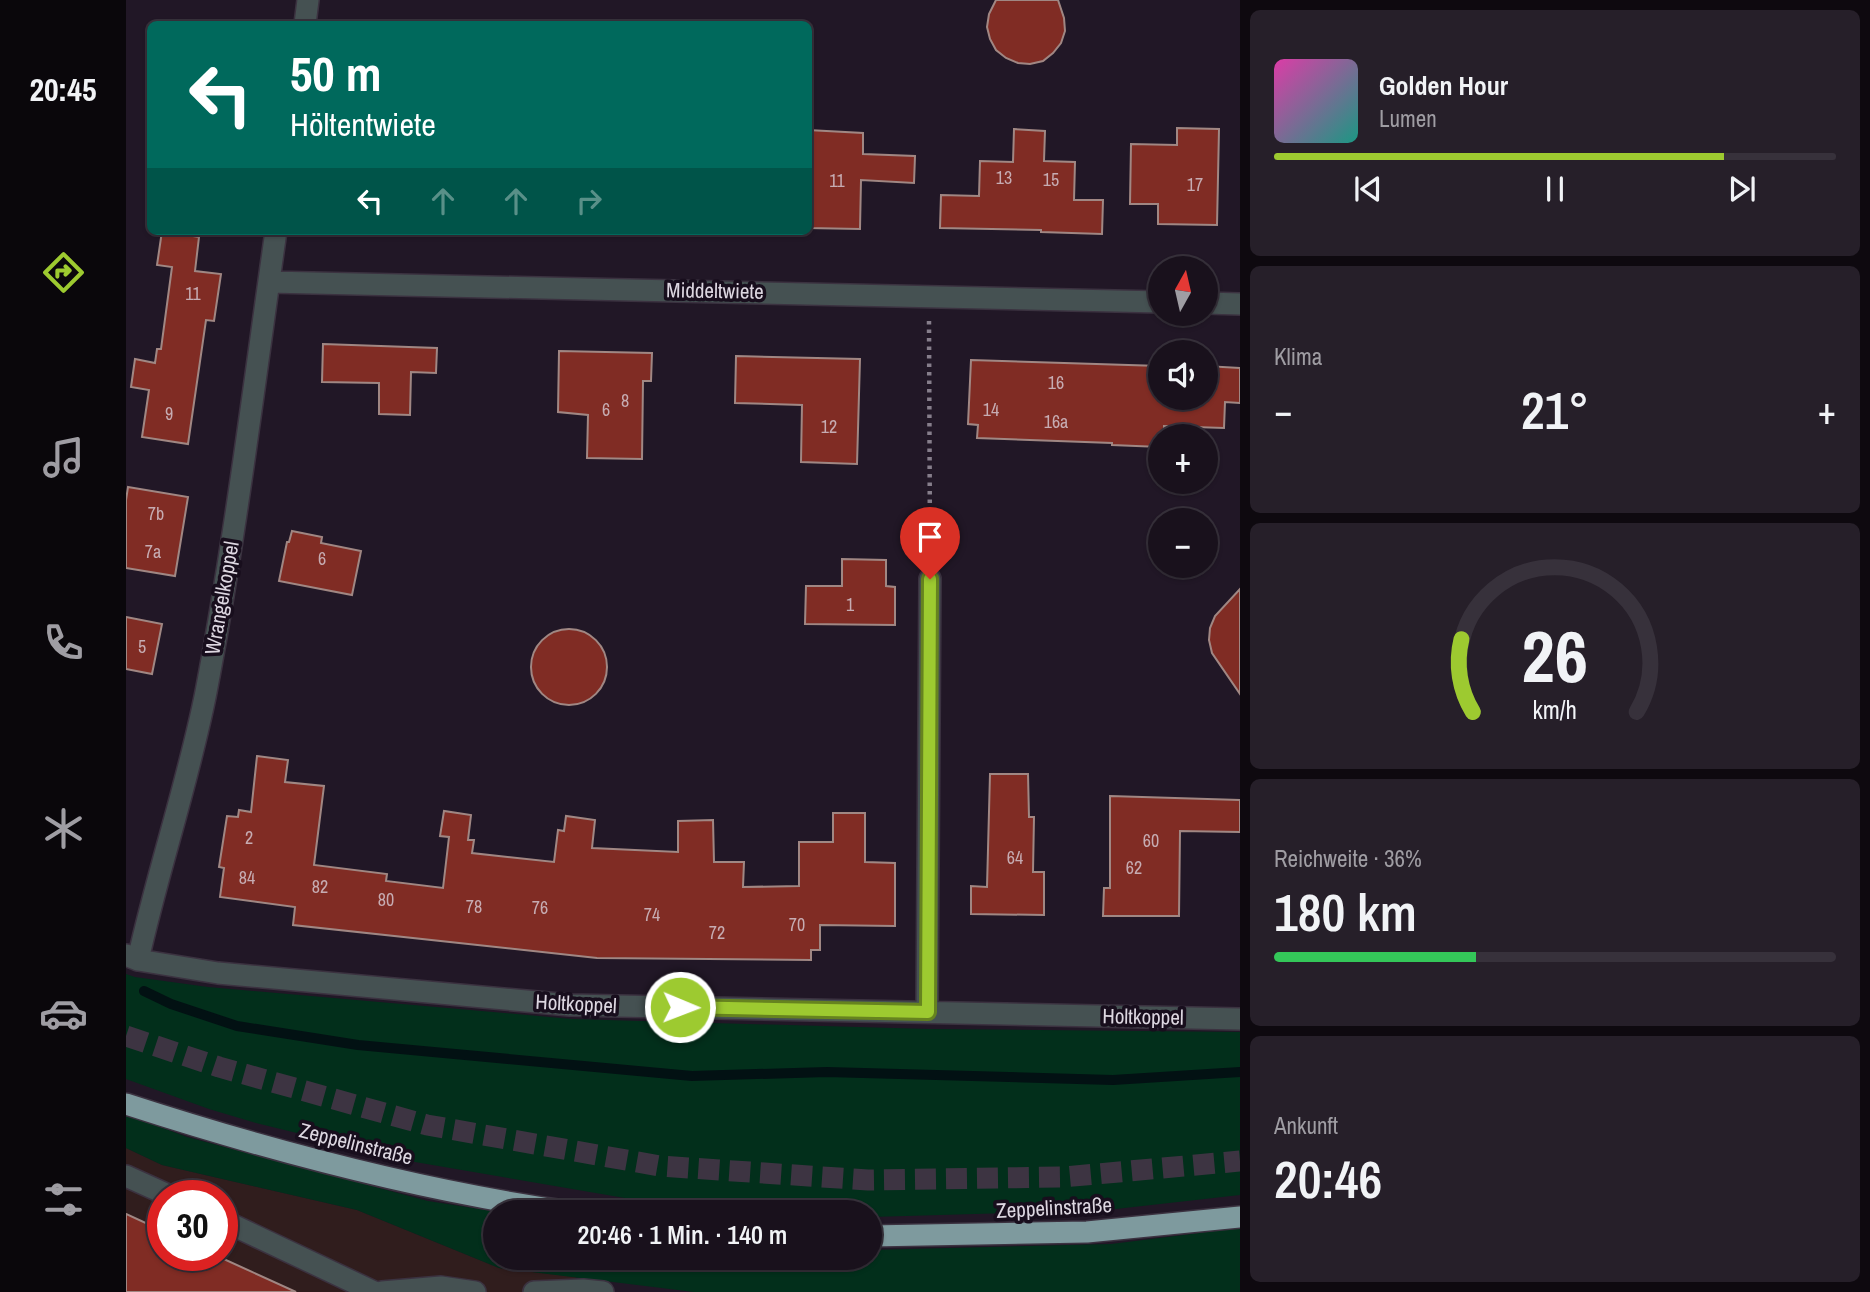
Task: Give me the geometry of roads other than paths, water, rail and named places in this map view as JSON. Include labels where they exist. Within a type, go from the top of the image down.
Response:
[{"type":"highway","name":"Zeppelinstraße","points":[[126,1104],[290,1153],[400,1181],[506,1200]]},
{"type":"highway","name":"Zeppelinstraße","points":[[882,1236],[1087,1233],[1240,1217]]},
{"type":"street","points":[[306,21],[309,0]]},
{"type":"street","name":"Wrangelkoppel","points":[[132,957],[149,909],[187,776],[205,695],[226,578],[275,235]]},
{"type":"street","name":"Middeltwiete","points":[[269,282],[1148,302]]},
{"type":"street","points":[[1218,303],[1240,304]]},
{"type":"street","points":[[928,1012],[930,579]]},
{"type":"street","name":"Holtkoppel","points":[[132,957],[218,973],[570,1005],[1240,1019]]},
{"type":"street","points":[[126,1176],[147,1186]]},
{"type":"street","points":[[238,1228],[374,1292]]},
{"type":"street","points":[[382,1292],[441,1287],[475,1292]]},
{"type":"street","points":[[534,1292],[603,1292]]},
{"type":"waterway","points":[[144,991],[171,1004],[237,1026],[358,1045],[692,1076],[827,1072],[1113,1080],[1240,1072]]},
{"type":"tunnel","points":[[126,1036],[219,1067],[427,1125],[660,1166],[868,1180],[1063,1177],[1240,1161]]}]
